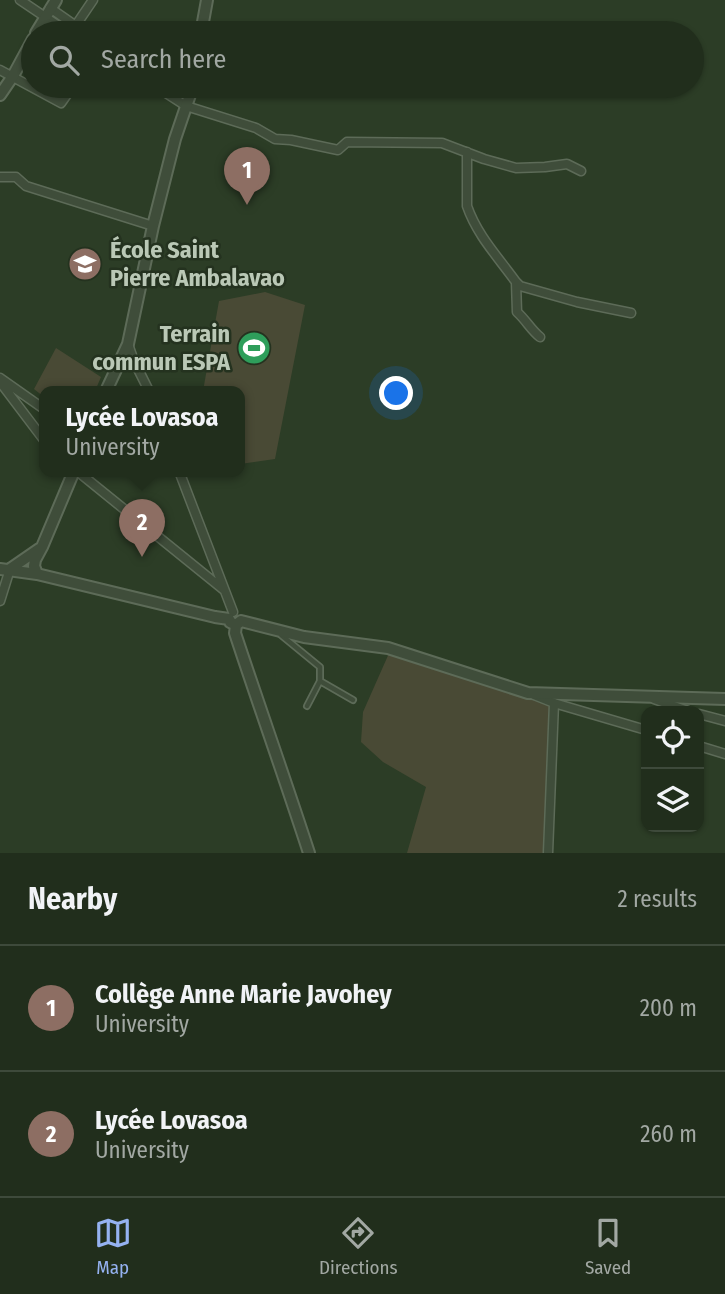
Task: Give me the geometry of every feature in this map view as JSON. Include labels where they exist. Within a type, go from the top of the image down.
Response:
[{"type":"street","points":[[20,0],[50,8],[62,21]]},
{"type":"street","points":[[79,21],[93,0]]},
{"type":"street","points":[[203,21],[206,0]]},
{"type":"street","points":[[0,95],[21,61]]},
{"type":"street","points":[[0,70],[21,80]]},
{"type":"street","points":[[174,98],[186,106],[256,128],[275,139],[338,150],[347,142],[442,143],[516,168],[567,164],[581,171]]},
{"type":"street","points":[[108,386],[128,344],[153,226],[175,139],[189,98]]},
{"type":"street","points":[[467,152],[467,206],[470,215],[477,229],[520,286],[631,313]]},
{"type":"street","points":[[0,177],[16,177],[26,186],[153,226]]},
{"type":"street","points":[[516,282],[517,312],[528,323],[531,331],[540,338]]},
{"type":"street","points":[[128,344],[147,386]]},
{"type":"street","points":[[0,380],[39,406]]},
{"type":"street","points":[[0,380],[39,433]]},
{"type":"street","points":[[37,574],[35,560],[73,477]]},
{"type":"street","points":[[83,477],[224,590]]},
{"type":"street","points":[[181,477],[235,619],[235,633],[309,853]]},
{"type":"street","points":[[5,569],[42,547]]},
{"type":"street","points":[[5,569],[37,574],[215,618],[235,619],[304,637],[388,648],[641,729]]},
{"type":"street","points":[[0,601],[5,569]]},
{"type":"street","points":[[528,693],[725,699]]},
{"type":"street","points":[[648,697],[674,706]]},
{"type":"street","points":[[548,853],[554,703]]},
{"type":"street","points":[[704,715],[725,721]]},
{"type":"street","points":[[704,748],[725,754]]},
{"type":"lane","points":[[275,630],[320,667],[320,681],[307,706]]},
{"type":"lane","points":[[320,681],[353,700]]},
{"type":"green space","name":"Terrain commun ESPA","points":[[265,292],[305,305],[275,459],[245,463],[245,386],[204,386],[219,301]]},
{"type":"green space","points":[[56,348],[101,377],[97,386],[39,386],[39,393],[34,389]]},
{"type":"green space","points":[[390,651],[550,705],[544,853],[407,853],[426,787],[383,762],[361,742],[363,712]]},
{"type":"place","name":"Collège Anne Marie Javohey","points":[[247,205]]},
{"type":"place","name":"École Saint Pierre Ambalavao","points":[[85,264]]},
{"type":"place","name":"Terrain commun ESPA","points":[[254,348]]},
{"type":"place","name":"Lycée Lovasoa","points":[[142,557]]}]
